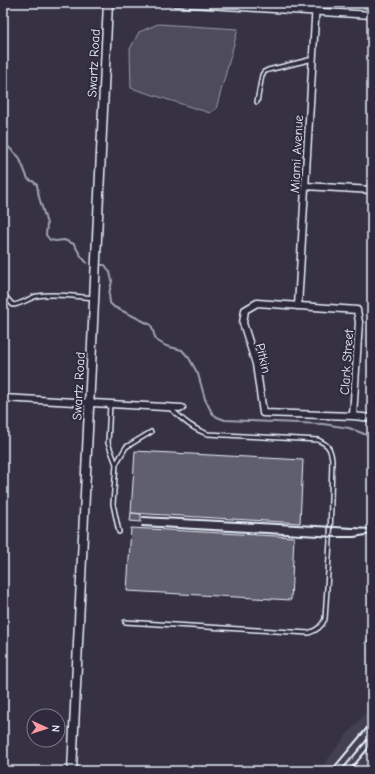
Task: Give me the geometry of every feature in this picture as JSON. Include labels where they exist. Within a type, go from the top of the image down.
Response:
[{"type":"street","name":"Swartz Road","points":[[72,771],[108,3]]},
{"type":"street","points":[[175,3],[372,15]]},
{"type":"street","name":"Miami Avenue","points":[[298,306],[316,3]]},
{"type":"street","points":[[305,186],[372,190]]},
{"type":"street","name":"Pitkin","points":[[298,306],[258,303],[246,310],[243,323],[256,364],[263,413],[353,416]]},
{"type":"street","name":"Clark Street","points":[[298,306],[357,310],[359,322],[353,416]]},
{"type":"street","points":[[3,398],[169,406],[182,408]]},
{"type":"street","points":[[353,416],[372,418]]},
{"type":"lane","points":[[257,102],[262,75],[264,72],[313,59]]},
{"type":"lane","points":[[3,294],[13,305],[37,296],[94,298]]},
{"type":"lane","points":[[110,404],[108,443],[116,464],[113,504],[119,532]]},
{"type":"lane","points":[[125,622],[309,633],[322,626],[325,619],[330,541],[332,459],[326,444],[318,440],[208,434],[193,428],[169,406]]},
{"type":"lane","points":[[116,464],[126,447],[151,432]]},
{"type":"lane","points":[[366,771],[372,764]]},
{"type":"shaded area","points":[[158,24],[238,29],[216,109],[210,113],[131,88],[130,49],[139,32]]},
{"type":"shaded area","points":[[372,706],[372,771],[319,771],[344,738]]},
{"type":"building","points":[[135,451],[303,460],[300,523],[131,513]]},
{"type":"building","points":[[131,513],[141,514],[141,522],[130,521]]},
{"type":"building","points":[[131,528],[294,537],[291,600],[127,591]]},
{"type":"waterway","points":[[3,142],[19,157],[28,179],[37,185],[47,224],[46,235],[50,240],[64,240],[74,244],[87,263]]},
{"type":"waterway","points":[[102,265],[105,265],[110,272],[112,281],[109,294],[110,303],[114,307],[151,325],[156,340],[166,346],[182,350],[189,358],[198,374],[205,399],[212,413],[217,417],[225,420],[323,424],[349,428],[372,437]]},
{"type":"waterway","points":[[365,643],[372,638]]},
{"type":"railway","points":[[143,517],[372,529]]},
{"type":"railway","points":[[142,526],[336,537],[354,537],[372,534]]},
{"type":"railway","points":[[331,771],[372,722]]},
{"type":"railway","points":[[341,771],[372,734]]},
{"type":"railway","points":[[349,771],[372,744]]}]
